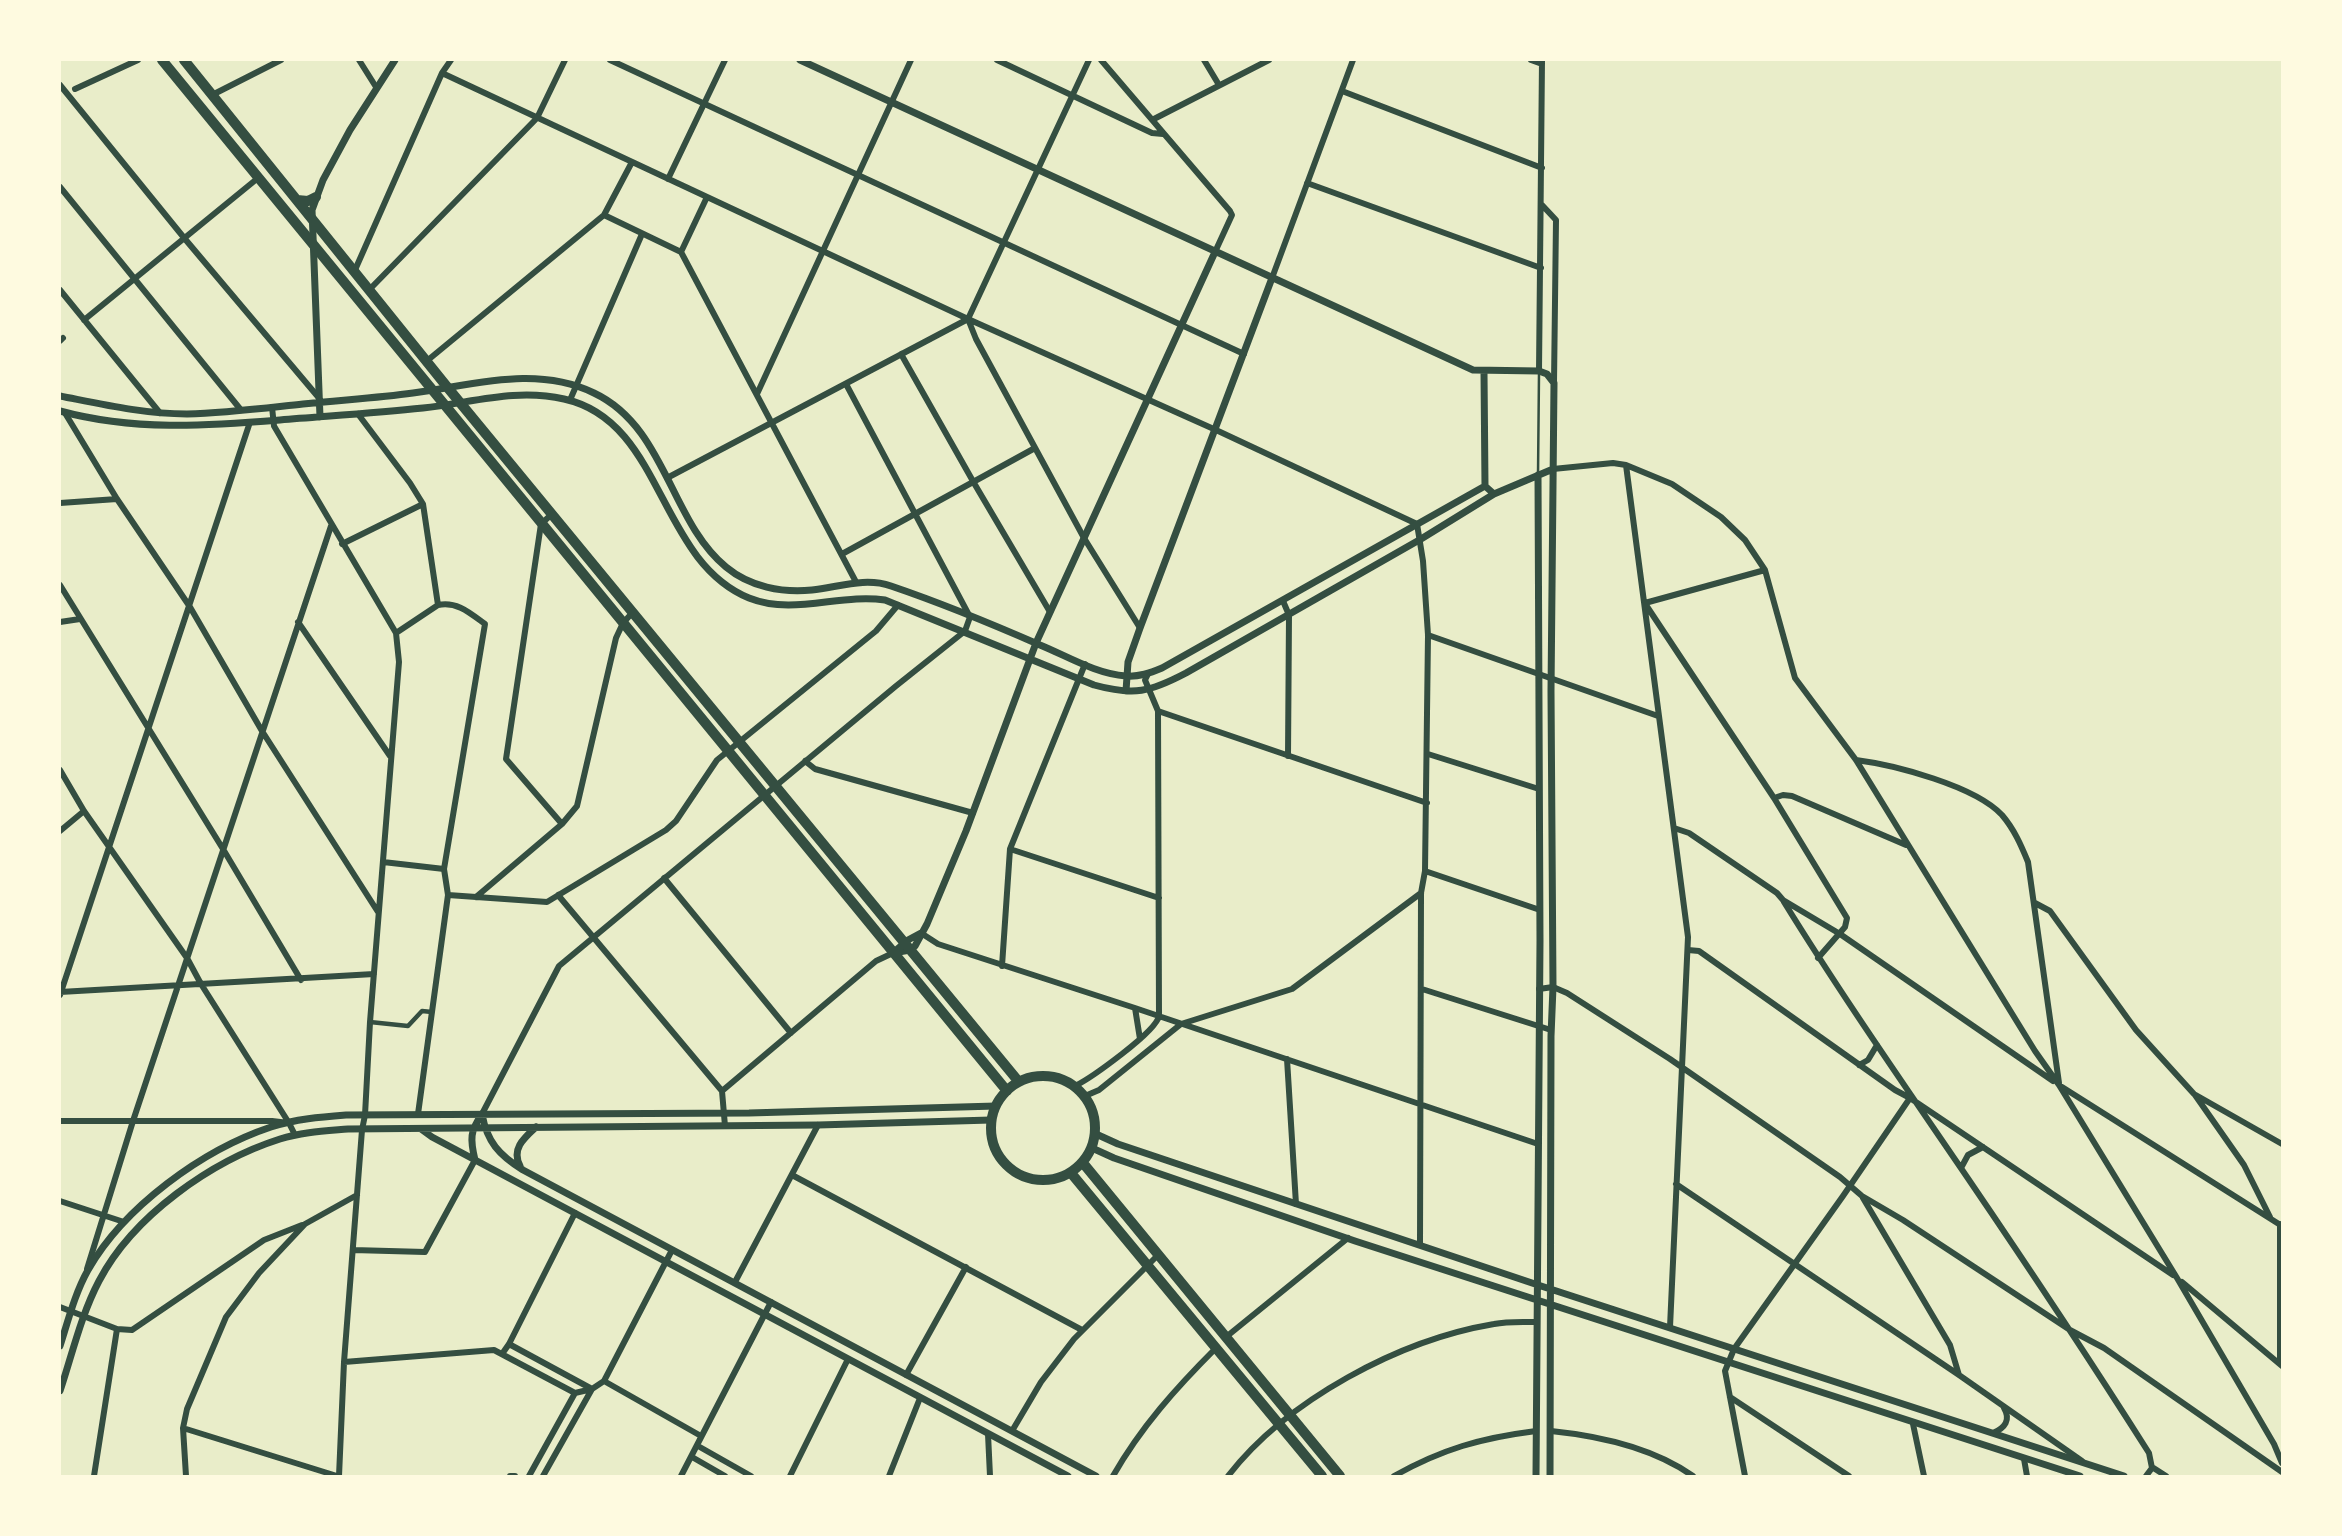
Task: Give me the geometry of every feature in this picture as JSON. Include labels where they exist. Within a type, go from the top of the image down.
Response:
[{"type":"main road","points":[[162,60],[1007,1091]]},
{"type":"main road","points":[[184,60],[460,402],[1019,1082]]},
{"type":"main road","points":[[297,200],[308,201],[316,197]]},
{"type":"main road","points":[[1032,1077],[1062,1079],[1075,1086],[1092,1108],[1096,1133],[1092,1148],[1083,1163],[1058,1179],[1043,1181],[1028,1179],[1014,1172],[995,1150],[991,1135],[996,1106],[1007,1091],[1032,1077]]},
{"type":"main road","points":[[1083,1163],[1340,1476]]},
{"type":"main road","points":[[1071,1173],[1322,1476]]},
{"type":"street","points":[[75,89],[138,60]]},
{"type":"street","points":[[212,95],[281,60]]},
{"type":"street","points":[[359,60],[376,87]]},
{"type":"street","points":[[320,417],[311,218],[316,197],[350,130],[395,60]]},
{"type":"street","points":[[355,270],[442,74],[451,60]]},
{"type":"street","points":[[370,289],[537,118],[565,60]]},
{"type":"street","points":[[610,60],[1244,354]]},
{"type":"street","points":[[668,178],[725,60]]},
{"type":"street","points":[[800,60],[1474,370],[1539,371],[1554,383]]},
{"type":"street","points":[[757,394],[911,60]]},
{"type":"street","points":[[997,60],[1152,133],[1163,134]]},
{"type":"street","points":[[667,478],[968,319],[1089,60]]},
{"type":"street","points":[[722,1091],[876,961],[908,946],[927,924],[973,813],[1036,643],[1232,215],[1101,60]]},
{"type":"street","points":[[1203,60],[1219,85]]},
{"type":"street","points":[[1152,120],[1269,60]]},
{"type":"street","points":[[1125,691],[1128,663],[1140,628],[1353,60]]},
{"type":"street","points":[[1531,60],[1542,62],[1539,371]]},
{"type":"street","points":[[442,74],[1417,524]]},
{"type":"street","points":[[60,85],[320,400]]},
{"type":"street","points":[[1342,91],[1542,168]]},
{"type":"street","points":[[428,360],[604,215],[632,162]]},
{"type":"street","points":[[84,320],[258,178]]},
{"type":"street","points":[[1307,183],[1541,268]]},
{"type":"street","points":[[60,187],[241,410]]},
{"type":"street","points":[[681,252],[707,197]]},
{"type":"street","points":[[1542,205],[1556,220],[1550,1476]]},
{"type":"street","points":[[604,215],[681,252],[856,582]]},
{"type":"street","points":[[570,400],[642,234]]},
{"type":"street","points":[[60,290],[160,412]]},
{"type":"street","points":[[968,319],[976,339],[1084,538],[1140,628]]},
{"type":"street","points":[[901,354],[1050,611]]},
{"type":"street","points":[[1484,372],[1485,486],[1494,494]]},
{"type":"street","points":[[60,396],[115,407],[186,414],[432,390],[522,378],[576,386],[615,405],[627,416],[650,446],[708,548],[741,577],[764,586],[793,591],[856,582],[888,585],[1084,664],[1127,676],[1148,674],[1162,668],[1485,486]]},
{"type":"street","points":[[353,1250],[425,1252],[475,1160],[471,1145],[472,1128],[482,1114],[556,971],[593,937],[965,631],[970,617],[846,384]]},
{"type":"street","points":[[62,412],[113,422],[159,426],[358,414],[445,405],[514,394],[538,394],[570,400],[604,416],[626,438],[691,549],[711,574],[734,591],[774,604],[815,604],[860,597],[885,600],[1094,685],[1125,691],[1150,690],[1186,673],[1421,539],[1494,494],[1553,469],[1613,463],[1626,465],[1665,480],[1721,517],[1745,540],[1765,570],[1795,678],[1856,761],[2035,1051],[2059,1085],[2177,1278],[2283,1463]]},
{"type":"street","points":[[183,1428],[338,1476],[344,1362],[399,662],[396,633],[274,426],[272,407]]},
{"type":"street","points":[[62,412],[190,607],[262,731],[378,913]]},
{"type":"street","points":[[358,414],[423,504],[438,605]]},
{"type":"street","points":[[250,422],[60,993],[374,974]]},
{"type":"street","points":[[842,554],[1035,448]]},
{"type":"street","points":[[1626,465],[1688,937],[1670,1327]]},
{"type":"street","points":[[1536,1476],[1539,1026],[1538,475]]},
{"type":"street","points":[[60,503],[117,499]]},
{"type":"street","points":[[342,544],[423,504]]},
{"type":"street","points":[[552,514],[541,524],[506,759],[562,824]]},
{"type":"street","points":[[1417,524],[1421,539],[1428,635],[1427,803],[1425,871],[1421,893],[1420,1245]]},
{"type":"street","points":[[60,1346],[331,526]]},
{"type":"street","points":[[1645,603],[1765,570]]},
{"type":"street","points":[[60,585],[301,980]]},
{"type":"street","points":[[1283,601],[1289,615],[1288,756]]},
{"type":"street","points":[[1645,603],[1774,798],[1847,918],[1840,934],[1818,958]]},
{"type":"street","points":[[396,633],[438,605],[453,604],[485,624],[444,869],[448,895],[418,1114]]},
{"type":"street","points":[[448,895],[547,902],[666,830],[676,821],[717,760],[876,631],[898,605]]},
{"type":"street","points":[[476,897],[562,824],[578,806],[616,638],[623,623],[633,612]]},
{"type":"street","points":[[60,621],[80,619]]},
{"type":"street","points":[[298,622],[391,757]]},
{"type":"street","points":[[1428,635],[1658,716]]},
{"type":"street","points":[[1002,966],[1010,849],[1084,664]]},
{"type":"street","points":[[1075,1086],[1090,1079],[1158,1023],[1158,711],[1145,680],[1148,674]]},
{"type":"street","points":[[1158,711],[1427,803]]},
{"type":"street","points":[[1428,754],[1539,789]]},
{"type":"street","points":[[805,761],[815,769],[973,813]]},
{"type":"street","points":[[1856,761],[1875,763],[1945,783],[1976,796],[2001,814],[2017,835],[2028,862],[2035,903],[2059,1085]]},
{"type":"street","points":[[60,770],[84,811],[187,958],[295,1135]]},
{"type":"street","points":[[1774,798],[1792,796],[1908,846]]},
{"type":"street","points":[[60,831],[84,811]]},
{"type":"street","points":[[1674,828],[1689,833],[1777,893],[1783,900],[1910,1098],[1961,1168],[2149,1453],[2152,1471],[2146,1476]]},
{"type":"street","points":[[1010,849],[1159,898]]},
{"type":"street","points":[[383,862],[444,869]]},
{"type":"street","points":[[1425,871],[1539,911]]},
{"type":"street","points":[[664,878],[791,1033]]},
{"type":"street","points":[[1085,1096],[1098,1090],[1181,1024],[1292,989],[1421,893]]},
{"type":"street","points":[[558,895],[722,1091],[725,1126]]},
{"type":"street","points":[[1783,900],[1840,934],[2059,1085],[2281,1225],[2281,1365]]},
{"type":"street","points":[[2035,903],[2050,911],[2136,1030],[2193,1094],[2244,1165],[2270,1218]]},
{"type":"street","points":[[921,933],[938,944],[1002,966],[1538,1144]]},
{"type":"street","points":[[1688,950],[1699,951],[1895,1090],[2177,1278],[2281,1365]]},
{"type":"street","points":[[1539,989],[1553,987],[1567,993],[1681,1067],[1862,1196],[2070,1330],[2104,1348],[2283,1472]]},
{"type":"street","points":[[1422,989],[1551,1030]]},
{"type":"street","points":[[1135,1008],[1140,1039]]},
{"type":"street","points":[[370,1022],[408,1026],[422,1011],[432,1012]]},
{"type":"street","points":[[1859,1065],[1868,1060],[1877,1045]]},
{"type":"street","points":[[1287,1059],[1296,1204]]},
{"type":"street","points":[[2193,1094],[2283,1144]]},
{"type":"street","points":[[1745,1476],[1726,1371],[1734,1349],[1910,1098]]},
{"type":"street","points":[[86,1273],[96,1256],[124,1222],[158,1192],[202,1161],[249,1136],[289,1122],[316,1117],[724,1113],[996,1106]]},
{"type":"street","points":[[482,1114],[484,1128],[495,1150],[523,1170],[1096,1476]]},
{"type":"street","points":[[60,1391],[98,1283],[110,1263],[136,1231],[177,1194],[219,1166],[295,1135],[326,1131],[421,1128],[818,1125],[992,1120]]},
{"type":"street","points":[[60,1121],[289,1122]]},
{"type":"street","points":[[735,1282],[818,1125]]},
{"type":"street","points":[[523,1170],[516,1155],[518,1147],[536,1127]]},
{"type":"street","points":[[421,1128],[432,1137],[1068,1476]]},
{"type":"street","points":[[1096,1133],[1118,1144],[1538,1285],[2124,1476]]},
{"type":"street","points":[[1961,1168],[1968,1155],[1983,1147]]},
{"type":"street","points":[[1092,1148],[1114,1158],[1348,1238],[1729,1361],[1913,1424],[2080,1476]]},
{"type":"street","points":[[792,1175],[1082,1330]]},
{"type":"street","points":[[1676,1184],[2087,1464]]},
{"type":"street","points":[[60,1307],[117,1329],[127,1331],[137,1328],[264,1240],[305,1224],[357,1195]]},
{"type":"street","points":[[1862,1196],[1950,1345],[1959,1375]]},
{"type":"street","points":[[60,1201],[124,1222]]},
{"type":"street","points":[[502,1354],[575,1213]]},
{"type":"street","points":[[186,1476],[183,1428],[187,1409],[226,1317],[259,1273],[305,1224]]},
{"type":"street","points":[[1226,1337],[1348,1238]]},
{"type":"street","points":[[344,1362],[494,1350],[575,1393],[592,1389],[604,1381],[672,1250]]},
{"type":"street","points":[[1012,1431],[1041,1382],[1082,1330],[1158,1255]]},
{"type":"street","points":[[906,1375],[966,1267]]},
{"type":"street","points":[[681,1476],[771,1302]]},
{"type":"street","points":[[1228,1476],[1258,1441],[1278,1424],[1326,1389],[1357,1372],[1429,1341],[1464,1330],[1497,1323],[1537,1322]]},
{"type":"street","points":[[94,1476],[117,1329]]},
{"type":"street","points":[[509,1344],[592,1389]]},
{"type":"street","points":[[1113,1476],[1152,1416],[1216,1348]]},
{"type":"street","points":[[790,1476],[848,1359]]},
{"type":"street","points":[[604,1381],[701,1436]]},
{"type":"street","points":[[543,1476],[592,1389]]},
{"type":"street","points":[[529,1476],[575,1393]]},
{"type":"street","points":[[1730,1396],[1849,1476]]},
{"type":"street","points":[[889,1476],[920,1398]]},
{"type":"street","points":[[1993,1433],[2006,1423],[2008,1416],[2003,1406]]},
{"type":"street","points":[[1913,1424],[1924,1476]]},
{"type":"street","points":[[1394,1476],[1429,1458],[1483,1439],[1536,1431]]},
{"type":"street","points":[[1551,1431],[1622,1443],[1693,1476]]},
{"type":"street","points":[[988,1434],[990,1476]]},
{"type":"street","points":[[698,1446],[751,1476]]},
{"type":"street","points":[[692,1457],[725,1476]]},
{"type":"street","points":[[2024,1459],[2028,1476]]},
{"type":"street","points":[[2152,1467],[2166,1476]]},
{"type":"lane","points":[[1538,475],[1539,371]]}]
